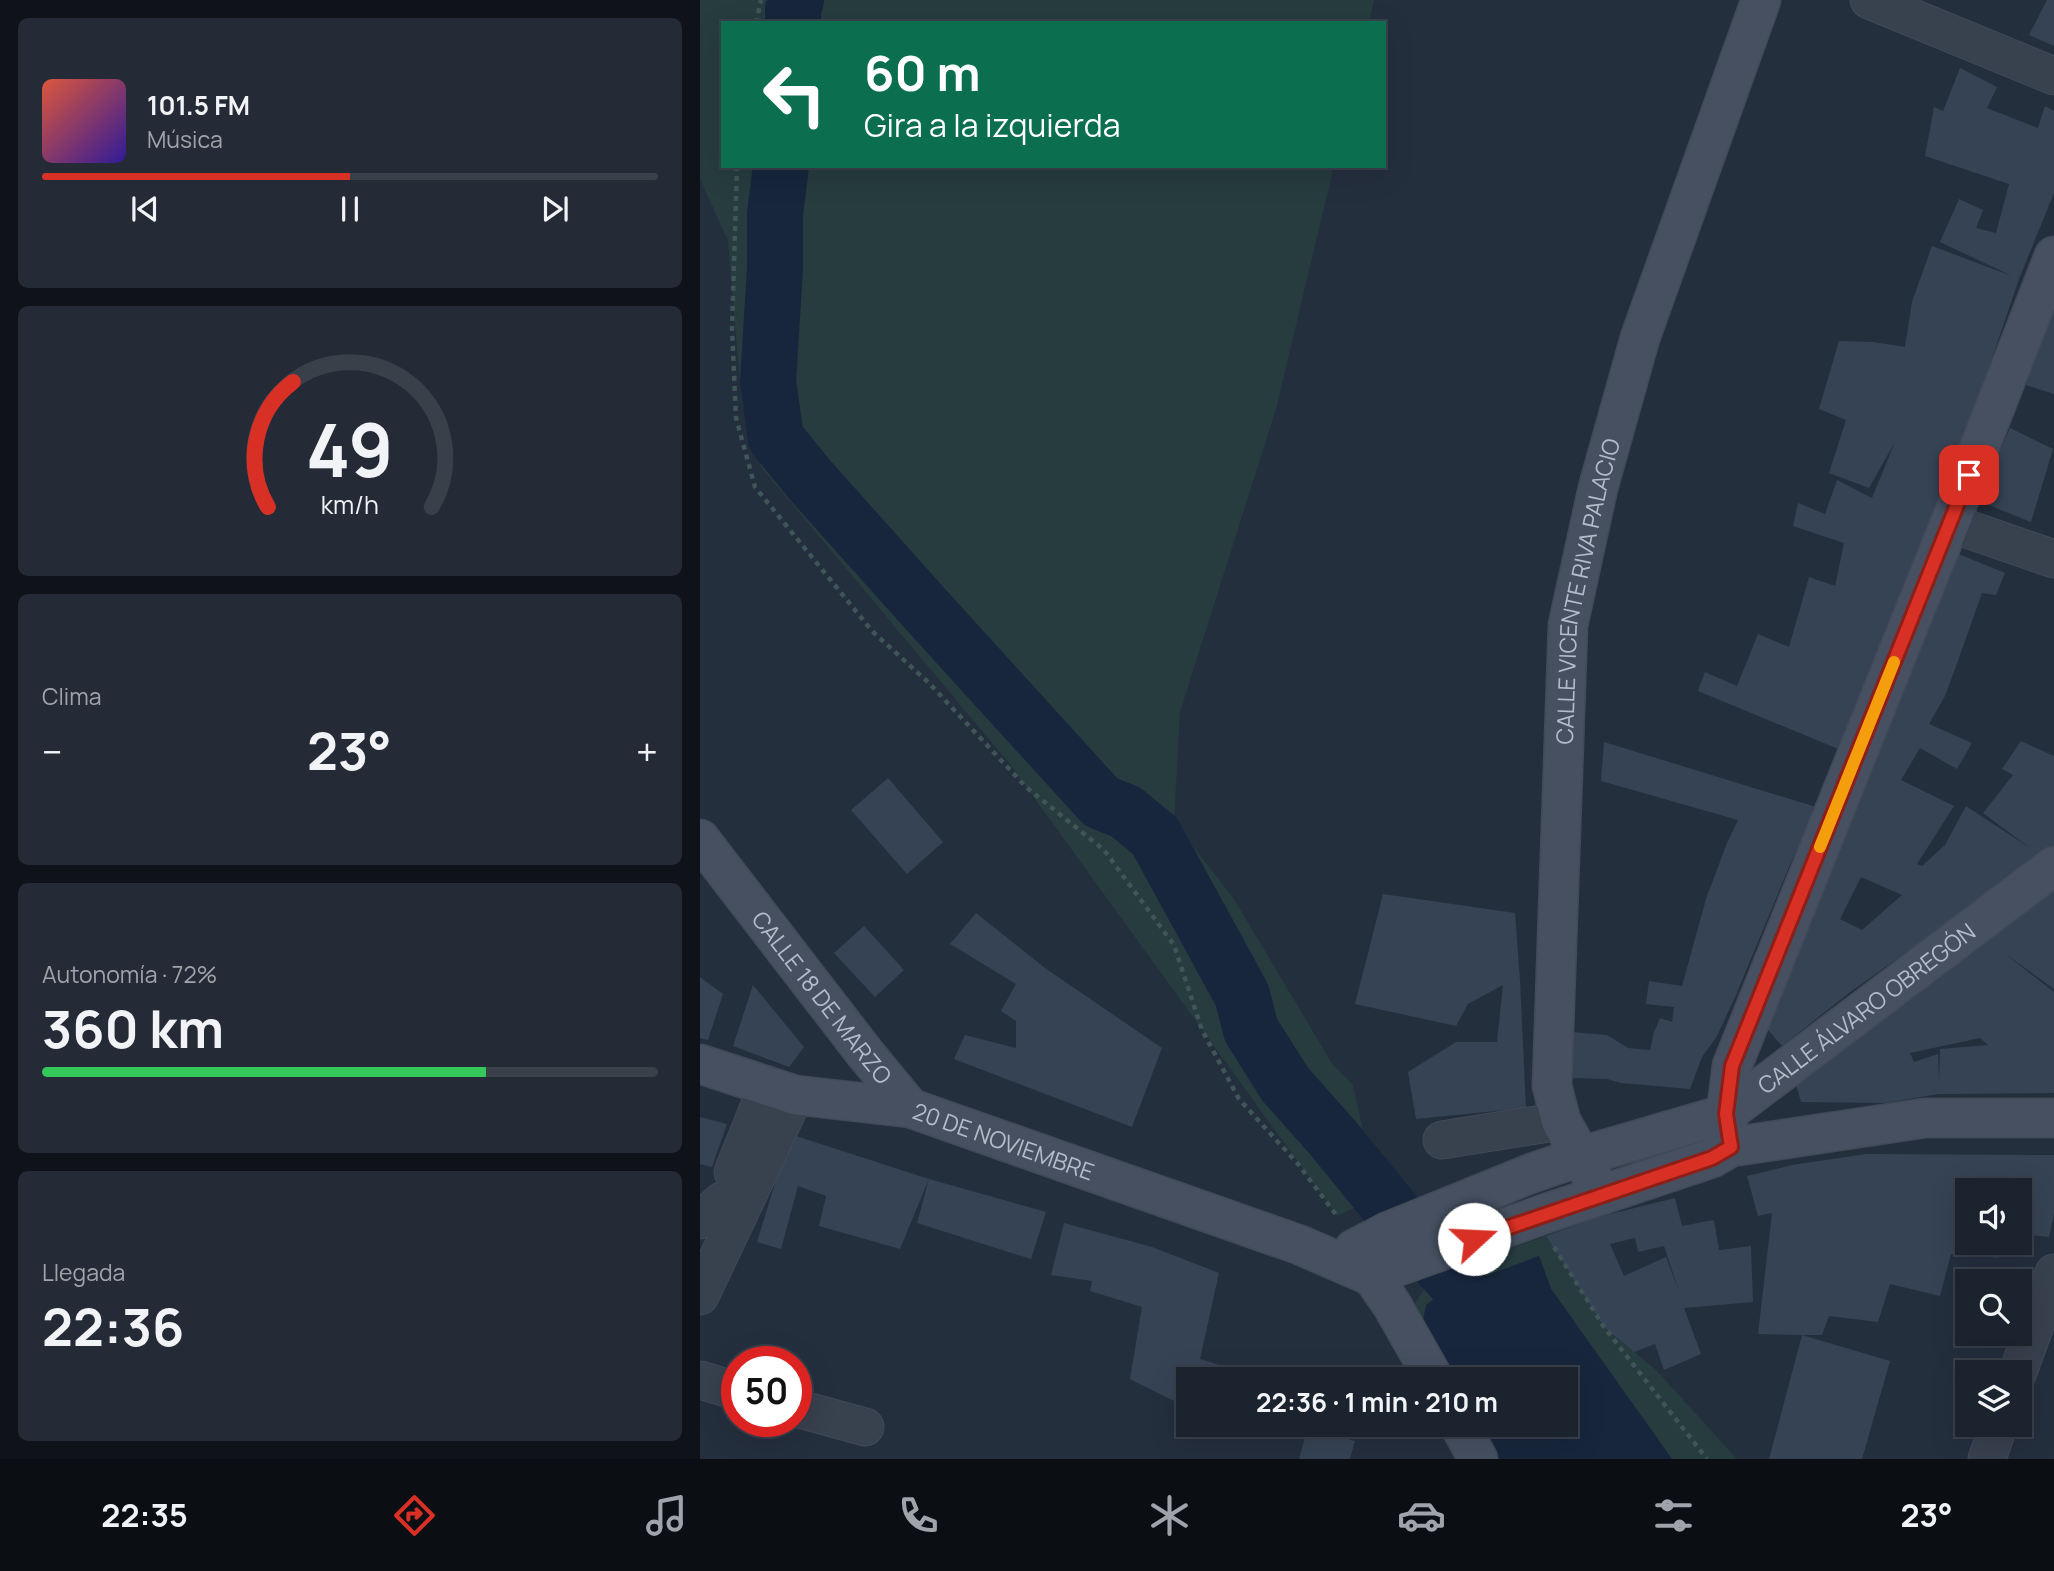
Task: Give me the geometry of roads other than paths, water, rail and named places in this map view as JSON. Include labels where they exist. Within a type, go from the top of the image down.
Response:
[{"type":"main road","name":"CALLE VICENTE RIVA PALACIO","points":[[1602,1195],[1560,1121],[1552,1086],[1568,625],[1598,488],[1640,338],[1761,0]]},
{"type":"main road","points":[[2054,256],[1732,1066],[1729,1131],[1925,1118],[2054,1118]]},
{"type":"main road","name":"CALLE 18 DE MARZO","points":[[700,839],[910,1108]]},
{"type":"main road","name":"CALLE ÁLVARO OBREGÓN","points":[[1371,1247],[1549,1231],[1602,1195],[1712,1158],[1729,1131],[2054,866]]},
{"type":"main road","name":"CALLE 18 DE MARZO","points":[[700,881],[832,1045],[910,1108]]},
{"type":"main road","name":"20 DE NOVIEMBRE","points":[[700,1064],[781,1090],[910,1108],[1300,1245],[1371,1247]]},
{"type":"main road","name":"CALLE ÁLVARO OBREGÓN","points":[[1371,1247],[1532,1173],[1579,1157],[1729,1131]]},
{"type":"main road","points":[[1371,1247],[1392,1305],[1427,1367]]},
{"type":"main road","points":[[1466,1437],[1478,1459]]},
{"type":"street","points":[[1869,0],[2054,75]]},
{"type":"street","points":[[1950,523],[2054,559]]},
{"type":"street","points":[[700,1266],[711,1211],[781,1090]]},
{"type":"street","points":[[700,1296],[781,1090]]},
{"type":"street","points":[[1442,1140],[1560,1121]]},
{"type":"street","points":[[2022,1360],[2054,1273]]},
{"type":"street","points":[[700,1380],[721,1386]]},
{"type":"street","points":[[812,1412],[865,1427]]},
{"type":"street","points":[[1987,1459],[1995,1437]]},
{"type":"water","points":[[1539,1256],[1551,1289],[1672,1459],[1491,1459],[1478,1437],[1578,1437],[1578,1367],[1441,1367],[1423,1320],[1426,1305],[1443,1292]]},
{"type":"waterway","points":[[793,21],[796,0]]},
{"type":"waterway","points":[[781,168],[775,214],[775,268],[768,382],[776,438],[810,480],[1101,802],[1126,812],[1155,836],[1242,995],[1251,1030],[1285,1084],[1417,1241],[1459,1286]]}]
